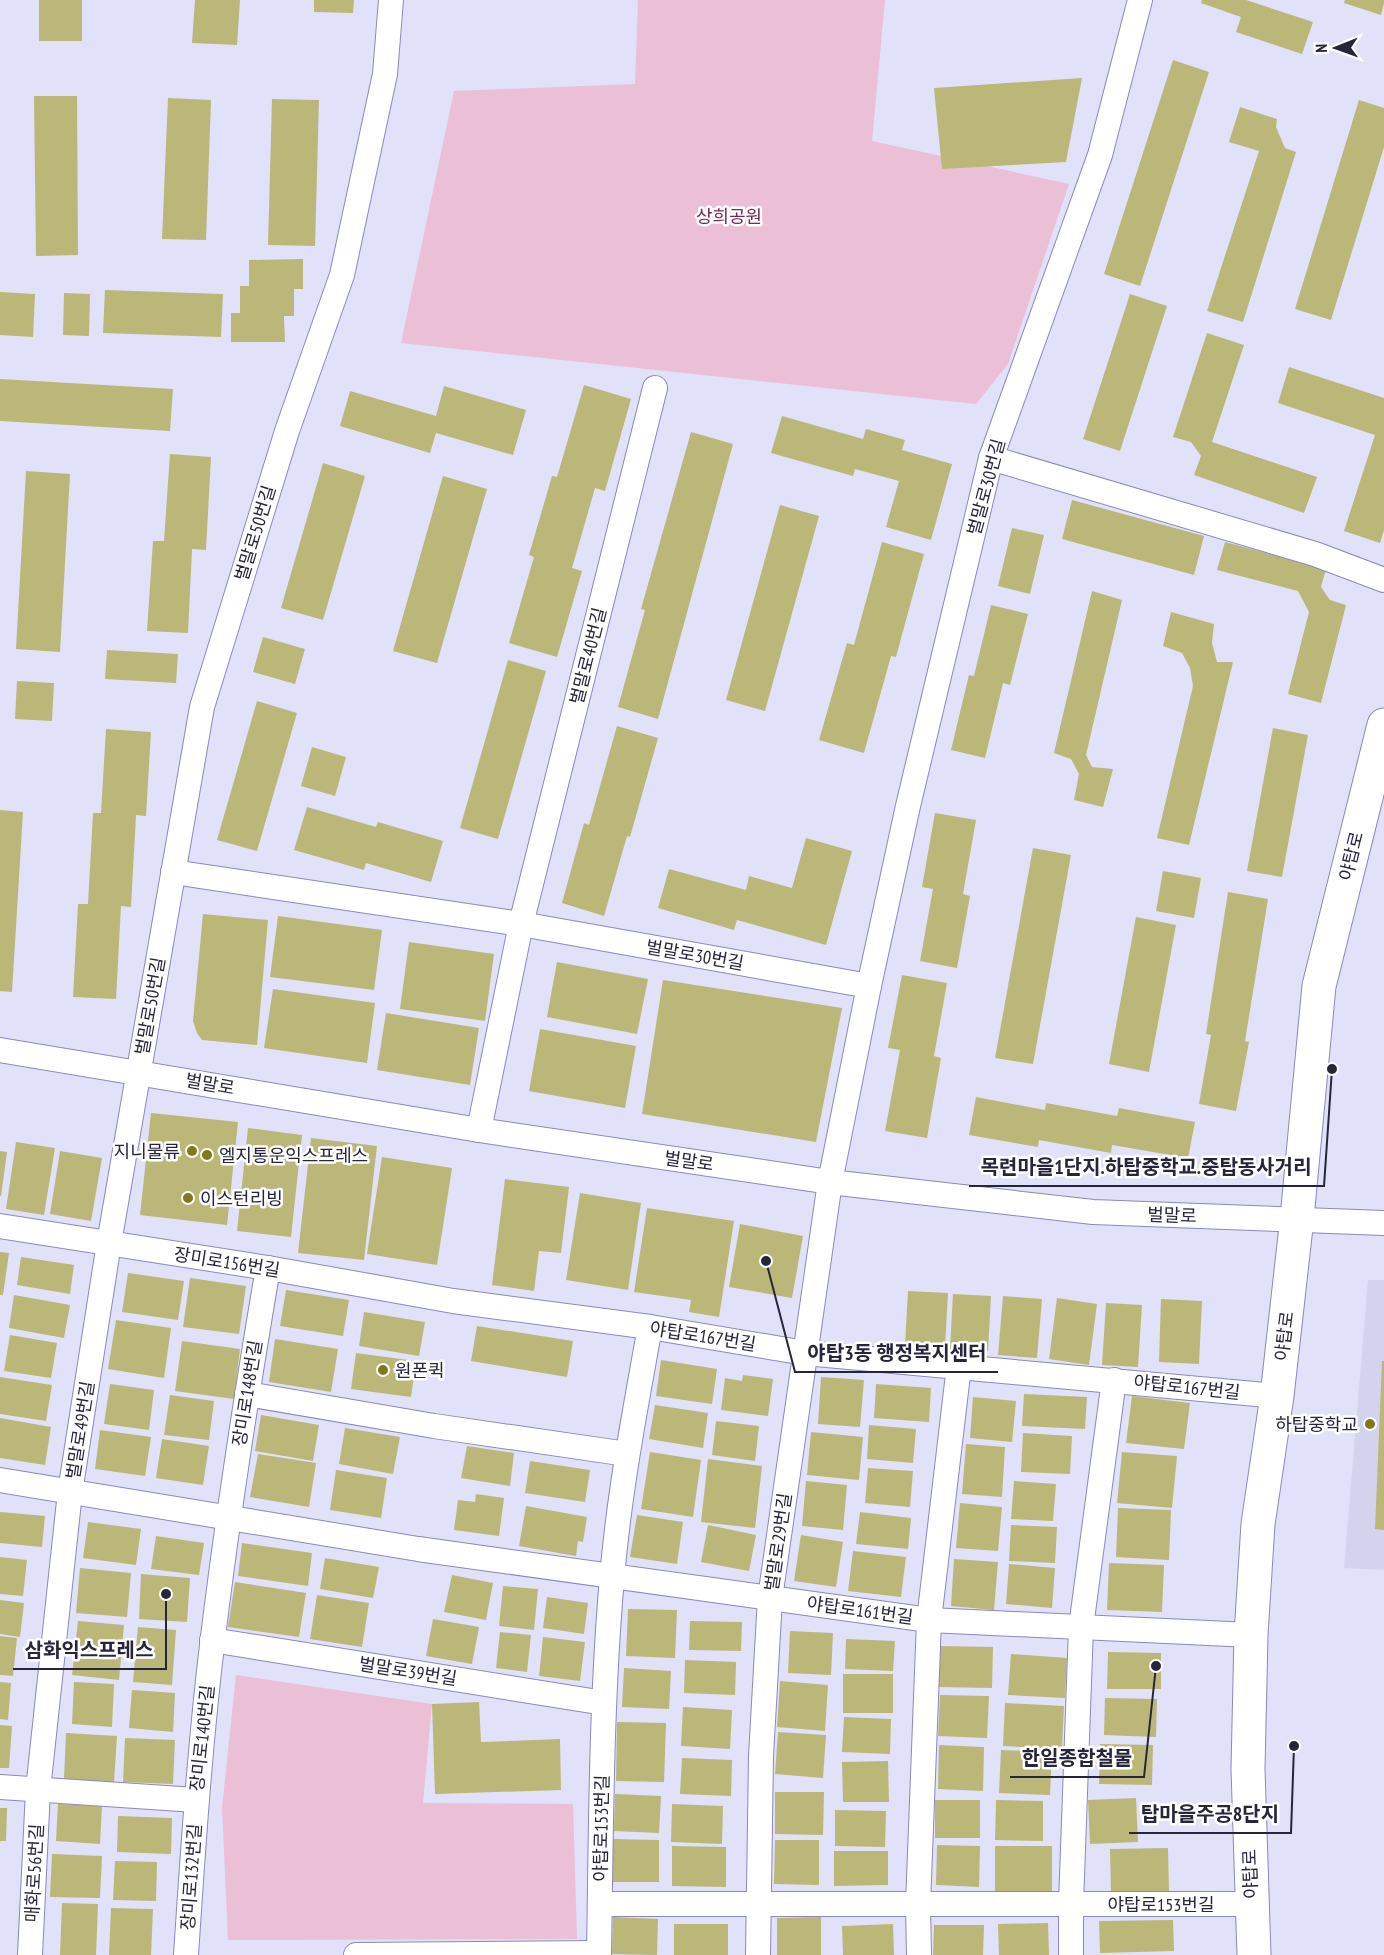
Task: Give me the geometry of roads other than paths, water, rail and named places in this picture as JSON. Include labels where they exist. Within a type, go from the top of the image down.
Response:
[{"type":"street","name":"벌말로50번길","points":[[138,1071],[201,707],[287,431],[342,275],[385,74],[391,0]]},
{"type":"street","name":"벌말로30번길","points":[[831,1182],[869,986],[991,458],[1100,155],[1140,0]]},
{"type":"street","name":"벌말로40번길","points":[[479,1130],[521,924],[655,388]]},
{"type":"street","points":[[991,458],[1315,554],[1384,580]]},
{"type":"street","name":"야탑로","points":[[1254,1955],[1248,1769],[1251,1635],[1258,1524],[1277,1396],[1298,1218],[1319,986],[1384,725]]},
{"type":"street","points":[[173,872],[521,924]]},
{"type":"street","name":"벌말로30번길","points":[[521,924],[869,986]]},
{"type":"street","name":"벌말로","points":[[0,1050],[138,1071],[479,1130],[831,1182],[1093,1212],[1384,1223]]},
{"type":"street","name":"벌말로49번길","points":[[38,1790],[70,1492],[138,1071]]},
{"type":"street","name":"벌말로29번길","points":[[758,1955],[761,1756],[770,1598],[831,1182]]},
{"type":"street","name":"장미로156번길","points":[[0,1226],[268,1268],[453,1301]]},
{"type":"street","name":"장미로148번길","points":[[228,1518],[268,1268]]},
{"type":"street","name":"야탑로167번길","points":[[453,1301],[650,1327],[805,1353],[1277,1396]]},
{"type":"street","points":[[612,1578],[627,1454],[650,1327]]},
{"type":"street","name":"야탑로161번길","points":[[929,1620],[959,1366]]},
{"type":"street","points":[[1071,1955],[1081,1627],[1114,1380]]},
{"type":"street","points":[[247,1394],[434,1426],[627,1454]]},
{"type":"street","points":[[0,1480],[228,1518]]},
{"type":"street","name":"야탑로161번길","points":[[228,1518],[612,1578],[929,1620],[1251,1635]]},
{"type":"street","name":"장미로140번길","points":[[0,1787],[196,1800],[212,1640],[228,1518]]},
{"type":"street","name":"야탑로153번길","points":[[612,1578],[604,1703],[600,1904],[758,1906],[1251,1904]]},
{"type":"street","points":[[919,1955],[918,1905],[929,1620]]},
{"type":"street","name":"벌말로39번길","points":[[212,1640],[604,1703]]},
{"type":"street","name":"매화로56번길","points":[[30,1955],[38,1790]]},
{"type":"street","name":"장미로132번길","points":[[186,1955],[196,1800]]},
{"type":"street","points":[[356,1955],[599,1954],[600,1904]]},
{"type":"place","name":"목련마을1단지.하탑중학교.중탑동사거리","points":[[1332,1069]]},
{"type":"place","name":"지니물류","points":[[192,1151]]},
{"type":"place","name":"엘지통운익스프레스","points":[[207,1155]]},
{"type":"place","name":"이스턴리빙","points":[[188,1198]]},
{"type":"place","name":"야탑3동 행정복지센터","points":[[766,1261]]},
{"type":"place","name":"원폰퀵","points":[[383,1370]]},
{"type":"place","name":"하탑중학교","points":[[1370,1424]]},
{"type":"place","name":"삼화익스프레스","points":[[166,1594]]},
{"type":"place","name":"한일종합철물","points":[[1156,1666]]},
{"type":"place","name":"탑마을주공8단지","points":[[1294,1746]]},
{"type":"park label","name":"상희공원","points":[[729,216]]}]
